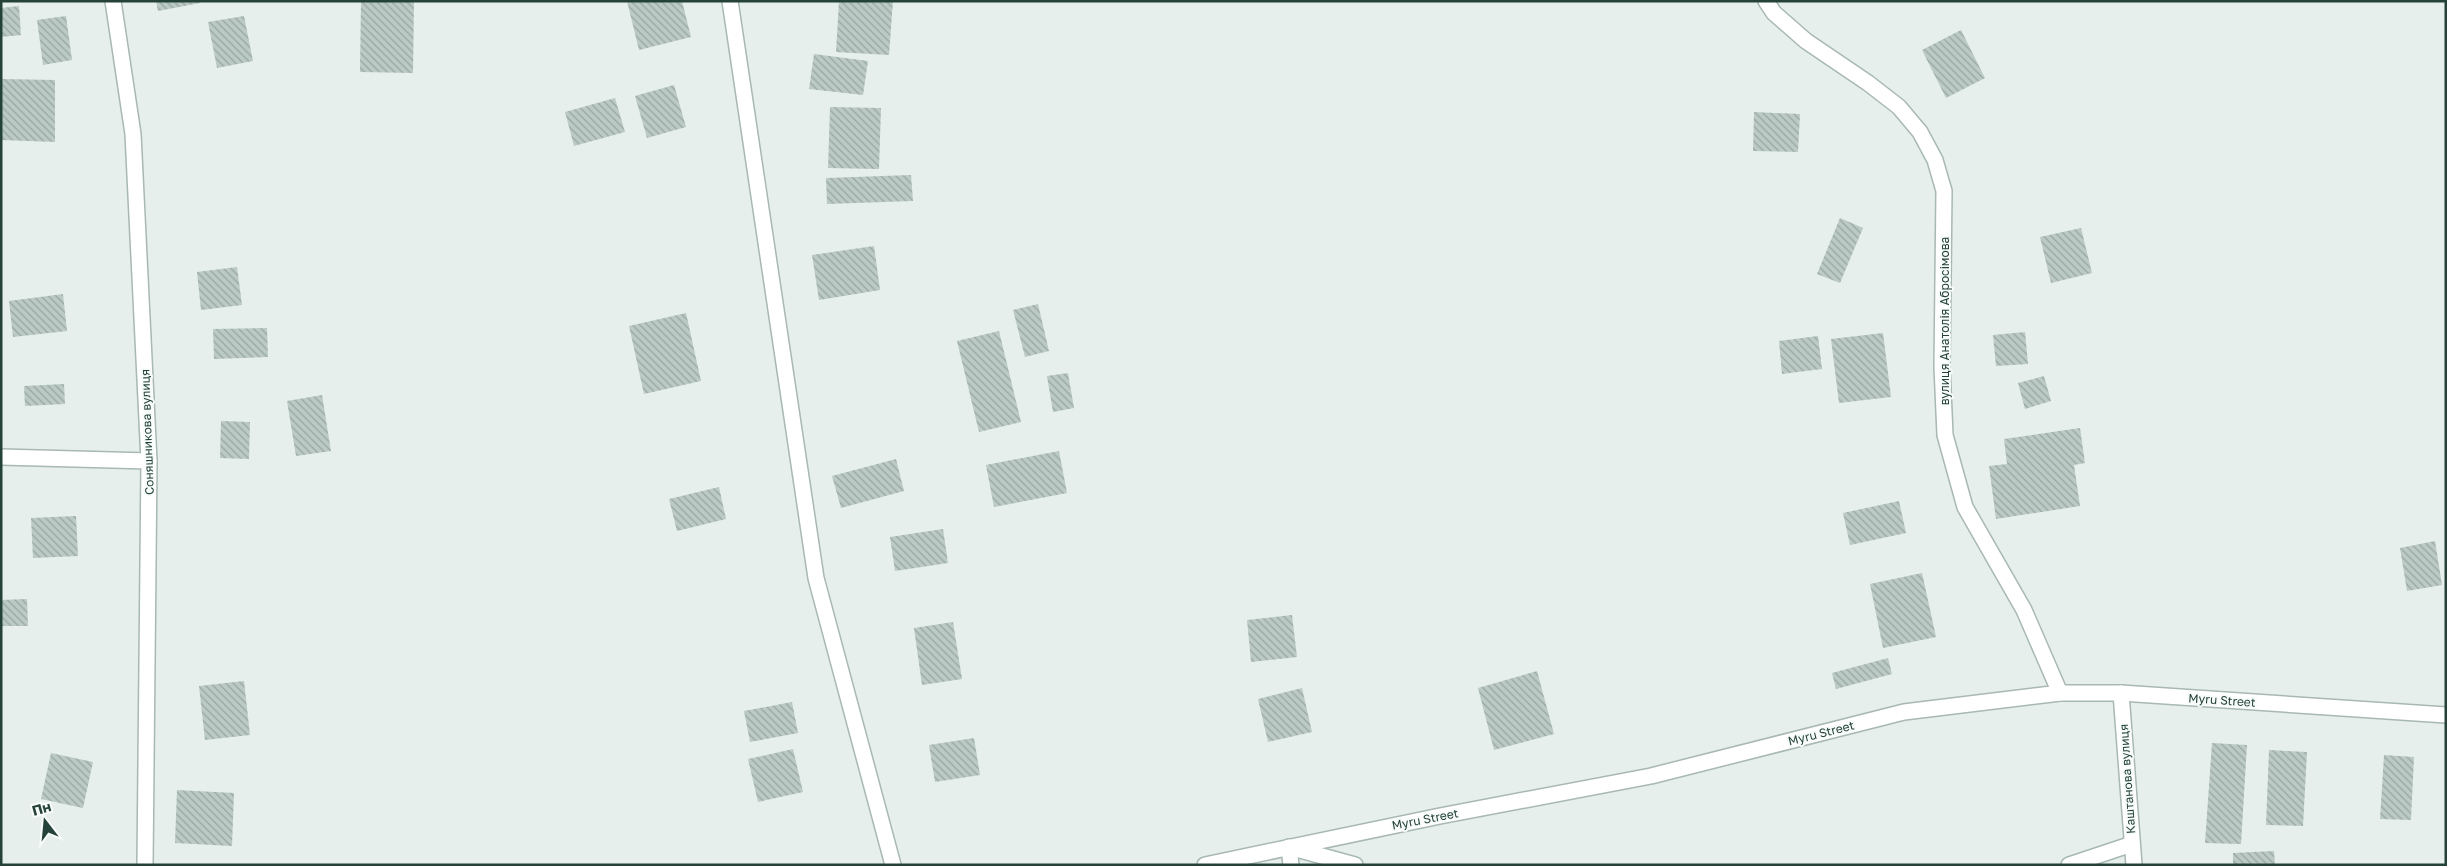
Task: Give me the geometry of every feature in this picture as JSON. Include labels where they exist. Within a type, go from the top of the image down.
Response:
[{"type":"street","name":"Соняшникова вулиця","points":[[113,1],[134,134],[149,461],[145,865]]},
{"type":"street","points":[[730,1],[816,578],[893,865]]},
{"type":"street","name":"вулиця Анатолія Абросімова","points":[[1766,1],[1774,13],[1806,41],[1868,83],[1899,107],[1920,132],[1935,160],[1944,191],[1942,367],[1944,435],[1965,507],[2024,610],[2060,693]]},
{"type":"street","points":[[1,457],[149,461]]},
{"type":"street","name":"Myru Street","points":[[1205,865],[1651,776],[1904,712],[2060,693],[2121,693],[2446,715]]},
{"type":"street","name":"Каштанова вулиця","points":[[2121,693],[2134,865]]},
{"type":"street","points":[[2069,865],[2132,844]]},
{"type":"street","points":[[1291,865],[1289,847],[1355,865]]},
{"type":"building","points":[[156,1],[200,1],[200,3],[158,11]]},
{"type":"building","points":[[361,1],[414,1],[413,73],[360,72]]},
{"type":"building","points":[[627,1],[682,1],[691,37],[639,50]]},
{"type":"building","points":[[839,1],[893,1],[889,55],[836,52]]},
{"type":"building","points":[[19,6],[21,35],[1,37],[1,8]]},
{"type":"building","points":[[66,16],[72,60],[43,65],[37,20]]},
{"type":"building","points":[[244,16],[253,61],[217,68],[208,22]]},
{"type":"building","points":[[1961,30],[1985,78],[1946,98],[1922,50]]},
{"type":"building","points":[[814,54],[868,61],[863,95],[809,89]]},
{"type":"building","points":[[1,79],[55,80],[55,142],[1,140]]},
{"type":"building","points":[[674,85],[686,127],[647,138],[635,96]]},
{"type":"building","points":[[615,98],[625,132],[574,146],[565,112]]},
{"type":"building","points":[[830,107],[881,108],[879,169],[828,168]]},
{"type":"building","points":[[1754,112],[1800,114],[1798,152],[1753,151]]},
{"type":"building","points":[[911,175],[913,201],[827,204],[826,178]]},
{"type":"building","points":[[1840,218],[1863,228],[1840,283],[1817,274]]},
{"type":"building","points":[[2081,228],[2092,273],[2051,283],[2040,237]]},
{"type":"building","points":[[874,246],[880,290],[819,300],[812,255]]},
{"type":"building","points":[[237,267],[242,305],[201,310],[197,272]]},
{"type":"building","points":[[63,294],[67,331],[13,337],[9,301]]},
{"type":"building","points":[[1038,304],[1049,351],[1025,357],[1013,310]]},
{"type":"building","points":[[686,313],[701,381],[644,394],[629,326]]},
{"type":"building","points":[[267,328],[268,357],[214,359],[213,329]]},
{"type":"building","points":[[999,331],[1021,422],[979,432],[957,341]]},
{"type":"building","points":[[2025,332],[2028,364],[1996,366],[1993,335]]},
{"type":"building","points":[[1883,333],[1891,397],[1839,403],[1831,339]]},
{"type":"building","points":[[1818,336],[1822,369],[1782,374],[1779,341]]},
{"type":"building","points":[[1068,373],[1074,408],[1053,412],[1047,376]]},
{"type":"building","points":[[2044,376],[2051,401],[2025,409],[2018,383]]},
{"type":"building","points":[[64,384],[65,404],[25,406],[24,386]]},
{"type":"building","points":[[322,395],[331,451],[296,456],[287,401]]},
{"type":"building","points":[[221,421],[250,422],[249,459],[220,458]]},
{"type":"building","points":[[2080,428],[2085,463],[2074,465],[2080,506],[1996,519],[1989,466],[2007,464],[2004,439]]},
{"type":"building","points":[[1059,451],[1067,493],[994,507],[986,465]]},
{"type":"building","points":[[896,459],[904,491],[841,508],[832,476]]},
{"type":"building","points":[[719,487],[726,519],[677,531],[669,499]]},
{"type":"building","points":[[1899,501],[1906,533],[1850,545],[1843,513]]},
{"type":"building","points":[[76,516],[78,556],[33,558],[31,518]]},
{"type":"building","points":[[943,529],[948,563],[895,571],[890,537]]},
{"type":"building","points":[[2435,541],[2442,585],[2407,591],[2400,548]]},
{"type":"building","points":[[1922,573],[1936,637],[1883,648],[1870,584]]},
{"type":"building","points":[[27,599],[28,626],[1,626],[1,600]]},
{"type":"building","points":[[1292,615],[1297,657],[1251,662],[1247,620]]},
{"type":"building","points":[[953,622],[962,679],[922,685],[914,628]]},
{"type":"building","points":[[1888,658],[1892,674],[1836,689],[1832,673]]},
{"type":"building","points":[[1537,671],[1554,734],[1494,750],[1478,688]]},
{"type":"building","points":[[244,681],[250,735],[205,740],[199,686]]},
{"type":"building","points":[[1302,688],[1312,732],[1268,742],[1258,699]]},
{"type":"building","points":[[792,702],[798,733],[750,742],[744,711]]},
{"type":"building","points":[[974,738],[980,775],[935,782],[929,745]]},
{"type":"building","points":[[2212,743],[2247,745],[2241,844],[2205,843]]},
{"type":"building","points":[[793,749],[803,792],[758,802],[748,759]]},
{"type":"building","points":[[2269,750],[2307,752],[2303,826],[2266,825]]},
{"type":"building","points":[[51,753],[93,762],[83,808],[41,799]]},
{"type":"building","points":[[2384,755],[2414,757],[2411,820],[2380,819]]},
{"type":"building","points":[[177,790],[234,793],[232,846],[175,843]]},
{"type":"building","points":[[2274,851],[2275,865],[2233,865],[2233,853]]}]
